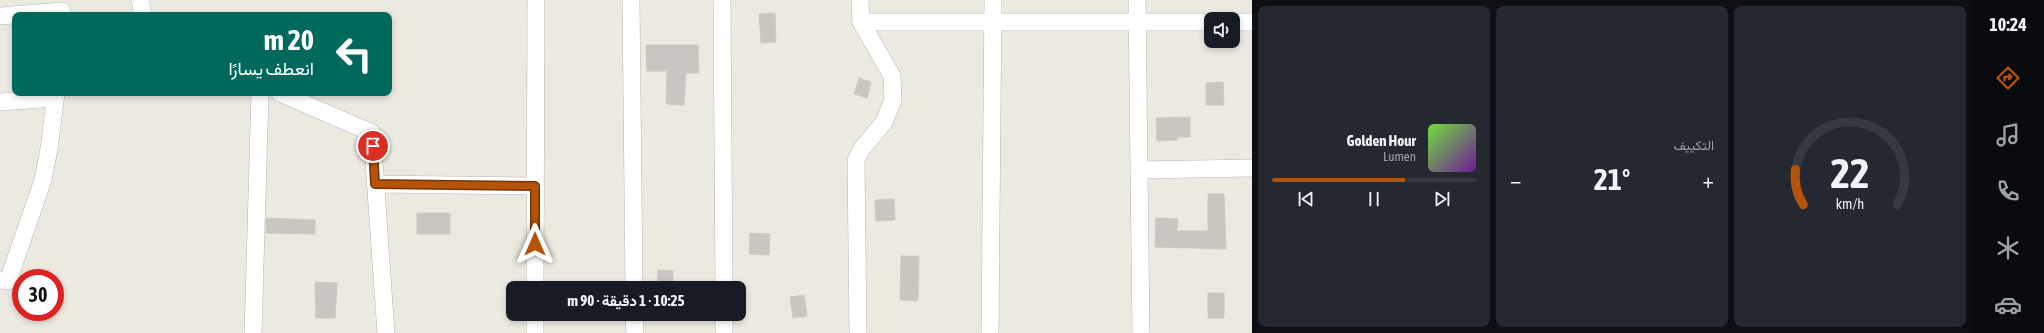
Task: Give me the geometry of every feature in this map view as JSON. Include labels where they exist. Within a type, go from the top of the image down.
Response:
[{"type":"street","points":[[140,0],[142,12]]},
{"type":"street","points":[[535,281],[536,0]]},
{"type":"street","points":[[631,0],[634,281]]},
{"type":"street","points":[[722,0],[724,281]]},
{"type":"street","points":[[858,333],[856,160],[861,150],[884,122],[893,100],[892,76],[861,22],[860,0]]},
{"type":"street","points":[[990,333],[994,0]]},
{"type":"street","points":[[1137,0],[1141,333]]},
{"type":"street","points":[[35,12],[62,9]]},
{"type":"street","points":[[0,16],[12,15]]},
{"type":"street","points":[[861,22],[1204,22]]},
{"type":"street","points":[[1240,22],[1252,22]]},
{"type":"street","points":[[0,102],[48,96]]},
{"type":"street","points":[[0,280],[8,282],[43,180],[56,96]]},
{"type":"street","points":[[253,333],[260,96]]},
{"type":"street","points":[[287,96],[372,133],[386,333]]},
{"type":"street","points":[[1139,170],[1252,168]]},
{"type":"street","points":[[375,184],[535,186]]},
{"type":"street","points":[[535,321],[535,333]]},
{"type":"street","points":[[634,321],[634,333]]},
{"type":"street","points":[[724,321],[724,333]]},
{"type":"building","points":[[775,13],[776,42],[761,43],[759,14]]},
{"type":"building","points":[[646,45],[698,45],[699,73],[686,73],[684,105],[666,104],[667,71],[647,71]]},
{"type":"building","points":[[859,78],[871,82],[867,98],[854,94]]},
{"type":"building","points":[[1223,82],[1224,105],[1206,105],[1206,83]]},
{"type":"building","points":[[1190,117],[1190,137],[1177,137],[1177,140],[1157,141],[1156,118]]},
{"type":"building","points":[[1208,194],[1224,194],[1226,249],[1155,247],[1156,218],[1178,219],[1177,231],[1208,231]]},
{"type":"building","points":[[894,199],[895,220],[876,221],[875,200]]},
{"type":"building","points":[[417,213],[450,213],[450,234],[417,234]]},
{"type":"building","points":[[266,218],[315,220],[315,234],[266,233]]},
{"type":"building","points":[[750,233],[770,234],[769,255],[749,254]]},
{"type":"building","points":[[901,256],[919,256],[918,301],[900,300]]},
{"type":"building","points":[[658,270],[673,271],[673,281],[657,281]]},
{"type":"building","points":[[315,282],[337,283],[335,318],[316,318]]},
{"type":"building","points":[[1208,293],[1224,293],[1224,318],[1208,318]]},
{"type":"building","points":[[804,295],[807,316],[793,318],[790,297]]},
{"type":"route","points":[[373,146],[375,184],[535,186],[535,244]]}]
